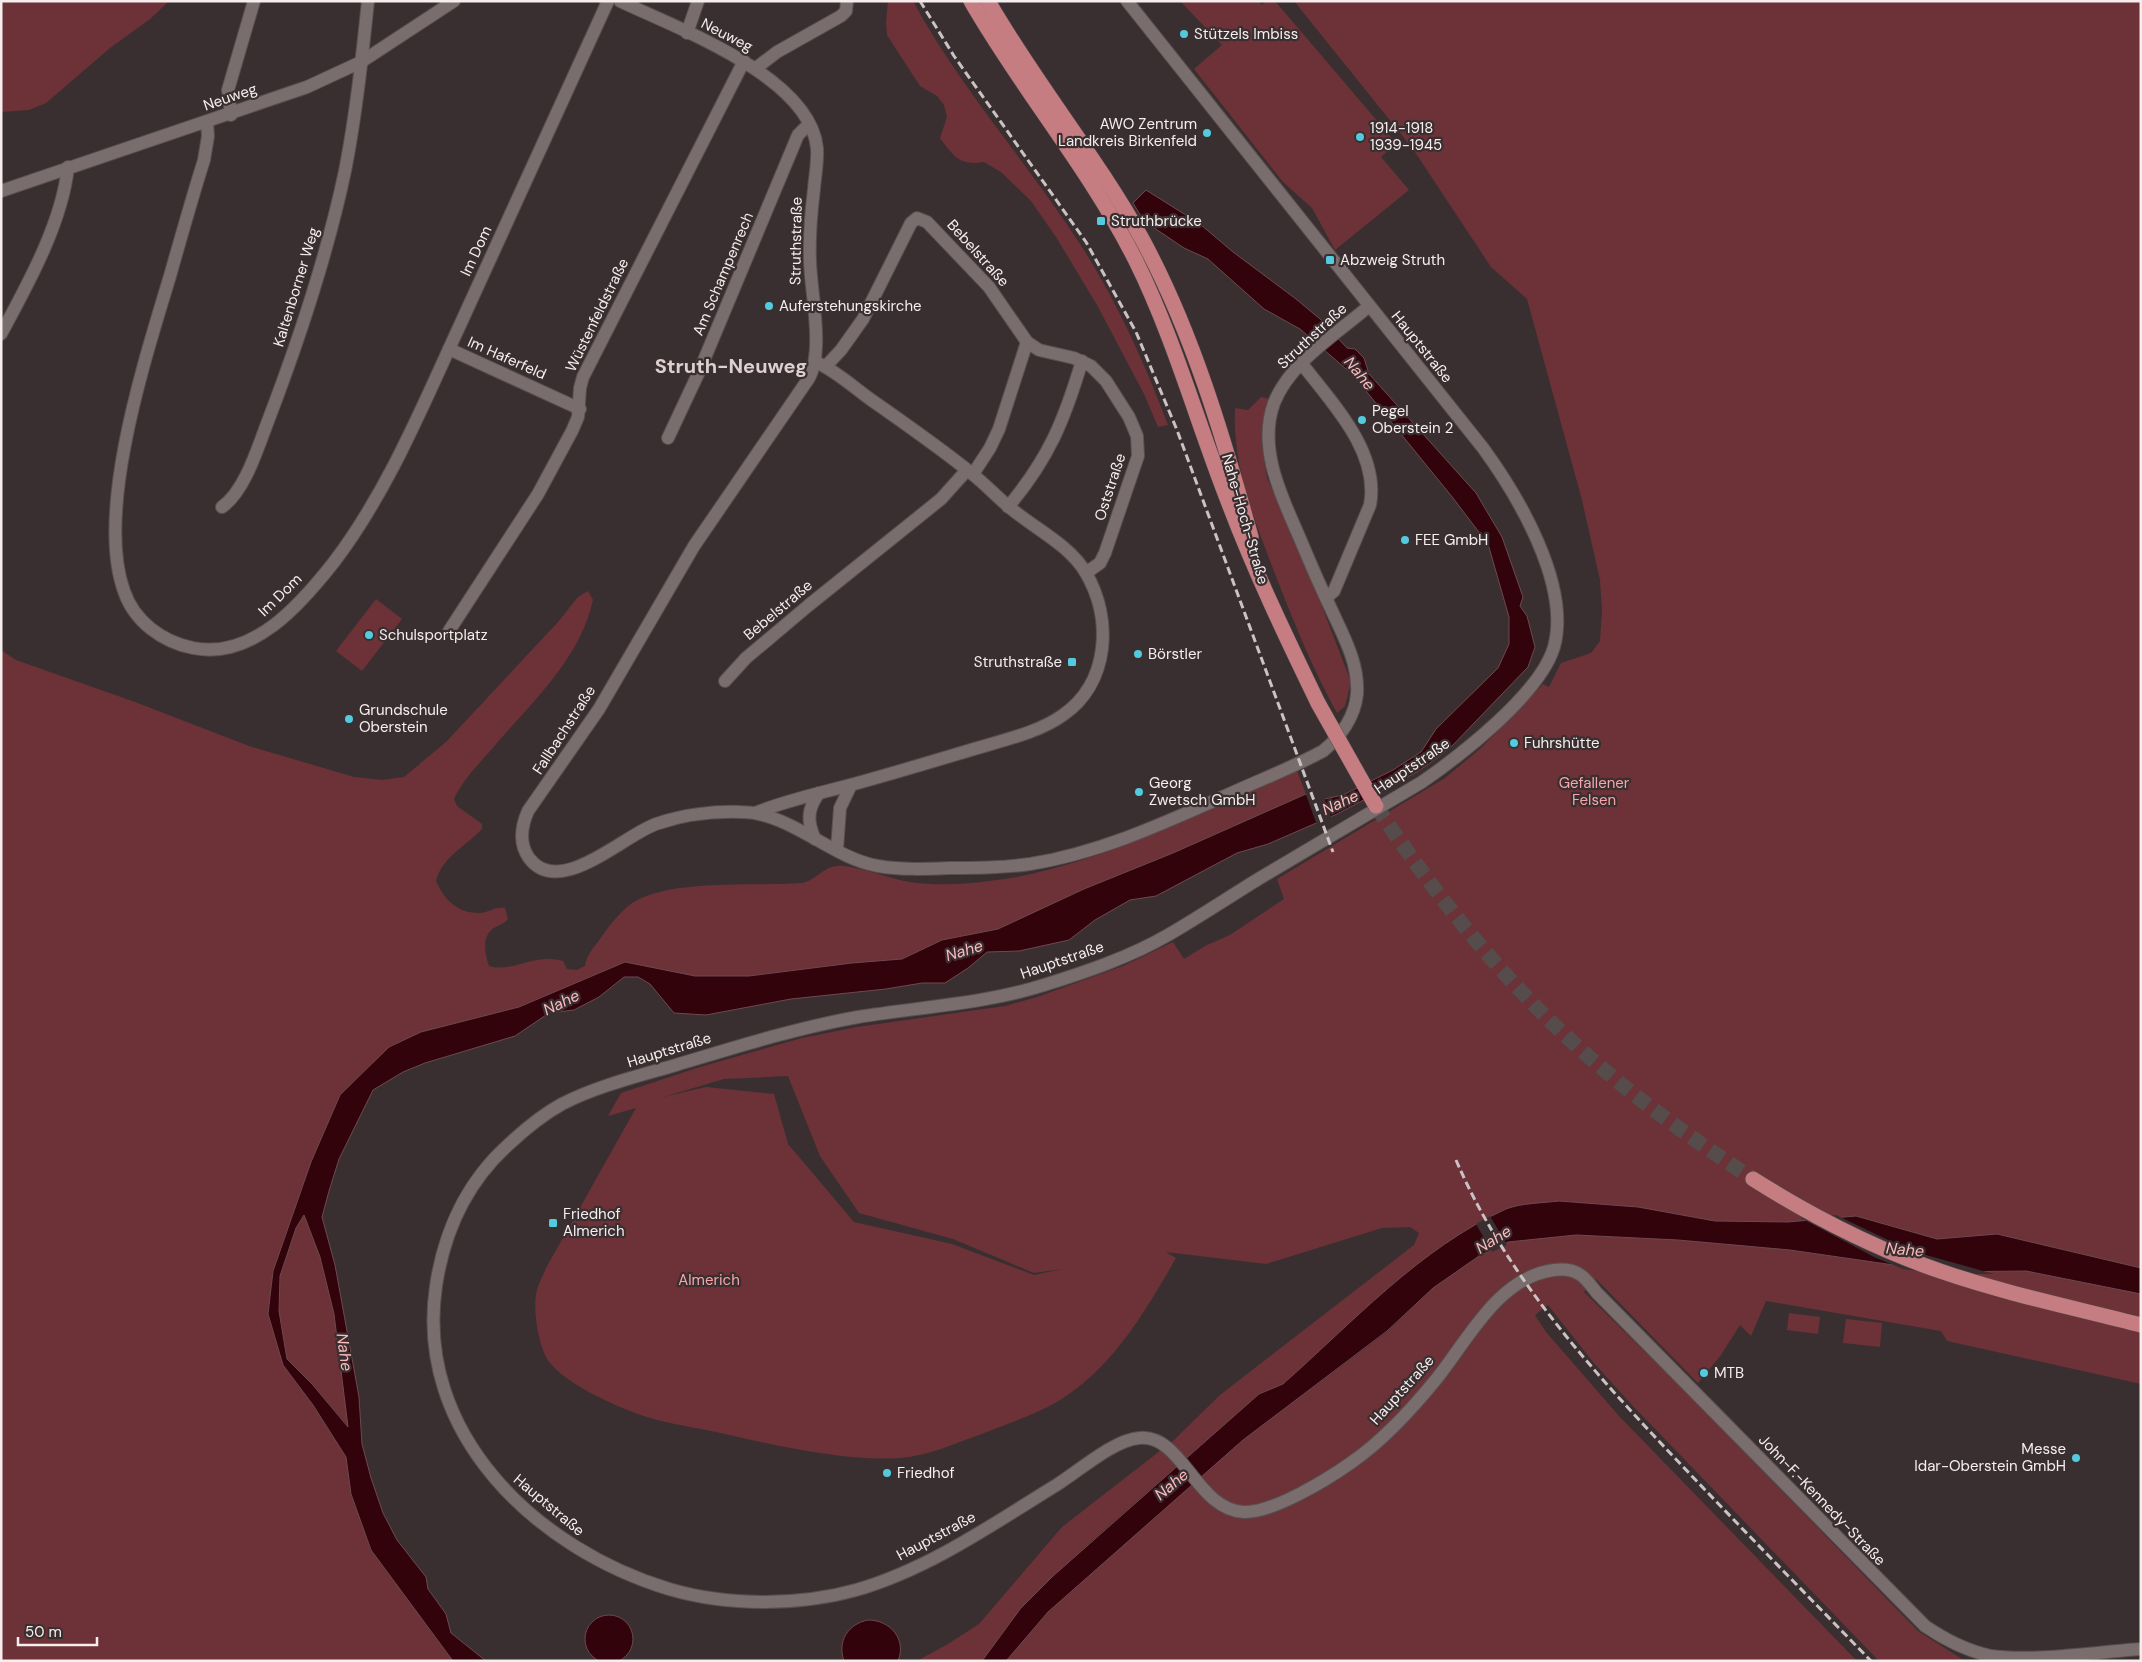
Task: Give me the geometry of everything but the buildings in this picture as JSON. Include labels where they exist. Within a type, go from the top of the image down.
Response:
[{"type":"main road","name":"Nahe-Hoch-Straße","points":[[970,1],[1006,59],[1099,196],[1136,263],[1166,334],[1228,502],[1266,591]]},
{"type":"main road","name":"Nahe-Hoch-Straße","points":[[988,1],[1017,50],[1114,192],[1155,265],[1182,326],[1215,420],[1266,591]]},
{"type":"main road","points":[[1266,591],[1318,703],[1376,806]]},
{"type":"main road","points":[[1753,1179],[1792,1204],[1844,1231],[1914,1261],[1974,1282],[2141,1325]]},
{"type":"street","points":[[231,114],[228,90],[254,1]]},
{"type":"street","name":"Kaltenborner Weg","points":[[222,507],[236,493],[257,449],[306,316],[344,172],[361,62],[368,1]]},
{"type":"street","name":"Neuweg","points":[[1,191],[68,167],[207,123],[307,87],[361,62],[454,1]]},
{"type":"street","name":"Im Dom","points":[[207,123],[208,136],[204,160],[146,354],[131,420],[118,494],[116,534],[119,575],[130,606],[141,620],[166,639],[191,648],[204,650],[235,646],[248,642],[277,623],[316,582],[345,546],[392,468],[449,349],[608,1]]},
{"type":"street","name":"Neuweg","points":[[620,1],[756,68],[786,94]]},
{"type":"street","points":[[687,33],[698,1]]},
{"type":"street","points":[[756,68],[776,52],[841,16],[846,11],[847,1]]},
{"type":"street","name":"Hauptstraße","points":[[1128,1],[1498,469],[1523,508],[1534,532],[1552,586],[1556,636],[1548,662],[1522,696],[1478,740],[1422,782],[1168,935],[1120,957],[1063,979],[1009,995],[864,1016],[794,1030],[584,1094],[546,1114],[506,1147],[477,1180],[454,1221],[439,1268],[433,1314],[438,1366],[458,1420],[482,1463],[513,1499],[579,1550],[608,1566],[676,1591],[728,1599],[790,1601],[857,1589],[911,1569],[938,1556],[1124,1442],[1144,1437],[1159,1441],[1210,1497],[1225,1509],[1243,1512],[1258,1511],[1293,1497],[1352,1462],[1394,1427],[1438,1376],[1478,1322],[1510,1291],[1528,1278]]},
{"type":"street","name":"Wüstenfeldstraße","points":[[449,631],[538,494],[572,431],[580,408],[580,388],[583,376],[744,62]]},
{"type":"street","name":"Struthstraße","points":[[786,94],[809,124],[817,147],[810,258],[817,345],[821,364]]},
{"type":"street","name":"Am Schampenrech","points":[[668,438],[699,372],[798,135],[809,124]]},
{"type":"street","points":[[1,334],[29,279],[56,216],[66,185],[68,167]]},
{"type":"street","name":"Bebelstraße","points":[[725,681],[746,658],[802,610],[941,499],[970,472],[990,448],[999,428],[1028,342],[973,268],[927,222],[917,218],[907,230],[863,318],[841,350],[821,364]]},
{"type":"street","name":"Struthstraße","points":[[815,839],[876,866],[895,868],[1004,868],[1054,860],[1128,838],[1312,757],[1334,742],[1344,730],[1353,711],[1357,695],[1354,665],[1278,488],[1270,452],[1274,404],[1290,376],[1369,306]]},
{"type":"street","name":"Oststraße","points":[[1028,342],[1039,350],[1082,361],[1099,372],[1118,399],[1134,427],[1139,446],[1134,470],[1105,554],[1100,563],[1086,573]]},
{"type":"street","name":"Im Haferfeld","points":[[449,349],[580,408]]},
{"type":"street","points":[[1008,507],[1026,486],[1049,451],[1066,412],[1082,361]]},
{"type":"street","points":[[1305,361],[1349,426],[1362,452],[1372,493],[1370,505],[1334,591],[1326,598]]},
{"type":"street","points":[[755,813],[1024,733],[1050,723],[1073,707],[1091,686],[1102,656],[1101,618],[1086,573],[1066,549],[1008,507],[970,472],[821,364]]},
{"type":"street","name":"Fallbachstraße","points":[[815,839],[769,817],[755,813],[722,813],[656,824],[626,839],[591,861],[566,871],[555,872],[537,866],[526,854],[522,844],[524,821],[528,811],[599,708],[694,546],[809,378],[821,364]]},
{"type":"street","points":[[837,849],[840,808],[851,785]]},
{"type":"street","points":[[815,839],[809,817],[810,808],[819,793]]},
{"type":"street","name":"John-F.-Kennedy-Straße","points":[[1528,1278],[1546,1271],[1559,1269],[1574,1270],[1584,1277],[1604,1300],[1908,1612],[1943,1638],[1990,1656],[2010,1657],[2141,1649]]},
{"type":"green space","points":[[1,1],[169,1],[150,19],[110,48],[46,103],[29,110],[1,112]]},
{"type":"green space","points":[[888,1],[913,1],[951,64],[1080,244],[1106,287],[1129,332],[1168,425],[1158,427],[1144,394],[1097,305],[1056,237],[1031,201],[1001,172],[984,162],[963,161],[953,155],[940,138],[947,117],[944,105],[937,96],[920,86],[887,35]]},
{"type":"green space","points":[[1180,1],[1259,1],[1262,5],[1266,1],[1275,1],[1396,143],[1381,157],[1409,190],[1335,250],[1312,208],[1283,182],[1194,69],[1222,45]]},
{"type":"green space","points":[[1294,1],[2141,1],[2141,1268],[1997,1234],[1937,1239],[1856,1216],[1788,1222],[1715,1221],[1638,1207],[1559,1201],[1418,1264],[1283,1384],[1259,1394],[1095,1538],[1021,1608],[982,1661],[917,1661],[979,1624],[1062,1527],[1174,1440],[1220,1395],[1414,1245],[1419,1233],[1410,1227],[1382,1228],[1266,1264],[1166,1252],[1176,1258],[1139,1319],[1110,1357],[1075,1390],[1046,1408],[1008,1424],[950,1446],[900,1458],[879,1459],[832,1455],[672,1424],[635,1413],[593,1394],[566,1378],[548,1360],[539,1338],[536,1319],[535,1302],[538,1288],[546,1268],[636,1108],[608,1116],[621,1093],[700,1067],[802,1038],[857,1027],[1005,1006],[1037,997],[1123,966],[1173,942],[1184,959],[1205,946],[1230,935],[1284,899],[1277,879],[1445,778],[1481,748],[1543,684],[1549,687],[1561,663],[1591,653],[1600,641],[1602,610],[1600,580],[1582,500],[1527,299],[1491,267],[1413,149]],"holes":[[[788,1076],[820,1156],[859,1213],[953,1239],[1034,1273],[1062,1269],[1034,1275],[952,1244],[854,1222],[788,1144],[774,1094],[706,1087],[663,1097],[724,1079]]]},
{"type":"green space","points":[[1261,397],[1270,399],[1262,446],[1267,478],[1301,552],[1351,682],[1345,706],[1337,713],[1311,662],[1296,627],[1267,554],[1246,493],[1237,451],[1235,408],[1248,410]]},
{"type":"green space","points":[[588,591],[593,600],[586,622],[565,662],[537,699],[470,774],[454,799],[457,806],[482,824],[482,829],[443,865],[436,881],[447,899],[464,911],[478,913],[505,908],[508,919],[490,931],[487,936],[485,951],[489,966],[507,967],[542,959],[552,959],[563,961],[567,969],[577,970],[585,966],[587,958],[594,947],[627,907],[642,898],[662,891],[711,885],[802,883],[811,880],[827,869],[837,866],[852,867],[909,882],[963,884],[1004,879],[1053,869],[1124,845],[1296,768],[1306,794],[1173,853],[1084,889],[998,929],[942,940],[902,959],[852,963],[749,976],[695,976],[625,962],[519,1007],[421,1032],[389,1047],[340,1095],[311,1162],[273,1271],[268,1314],[283,1365],[313,1405],[346,1457],[351,1494],[371,1550],[453,1661],[1,1661],[1,650],[16,660],[135,702],[249,746],[354,777],[382,780],[404,777],[446,742],[558,622],[578,597]]},
{"type":"green space","name":"Schulsportplatz","points":[[376,599],[402,619],[362,671],[336,651]]},
{"type":"green space","points":[[304,1214],[320,1257],[334,1314],[349,1427],[312,1384],[287,1360],[279,1311],[280,1276],[296,1228]]},
{"type":"green space","points":[[1576,1235],[1678,1240],[1790,1250],[1942,1272],[2026,1271],[2141,1294],[2141,1384],[1947,1341],[1941,1331],[1766,1301],[1751,1336],[1740,1325],[1721,1355],[1698,1383],[1596,1279],[1584,1292],[1692,1398],[1918,1631],[1965,1661],[1879,1661],[1631,1404],[1593,1362],[1548,1305],[1535,1315],[1546,1332],[1619,1416],[1857,1661],[1006,1661],[1048,1612],[1143,1526],[1243,1440],[1387,1332],[1433,1288],[1479,1256],[1508,1242]]},
{"type":"green space","points":[[1789,1313],[1820,1317],[1818,1334],[1787,1330]]},
{"type":"green space","points":[[1846,1319],[1882,1323],[1880,1347],[1843,1343]]},
{"type":"water","name":"Nahe","points":[[1146,190],[1200,224],[1320,319],[1347,348],[1355,349],[1364,358],[1369,374],[1476,493],[1502,537],[1523,597],[1520,606],[1527,616],[1535,647],[1528,667],[1452,746],[1417,772],[1337,814],[1268,844],[1237,853],[1156,896],[1130,900],[1095,920],[1069,940],[1019,951],[987,952],[968,968],[945,983],[922,983],[886,989],[791,999],[706,1015],[674,1013],[650,984],[638,977],[624,977],[599,997],[574,1010],[549,1013],[515,1036],[425,1063],[403,1072],[373,1090],[339,1159],[322,1217],[335,1265],[359,1397],[362,1444],[383,1513],[397,1540],[426,1577],[428,1589],[446,1614],[451,1633],[486,1661],[453,1661],[371,1550],[351,1494],[346,1457],[313,1405],[283,1365],[268,1314],[273,1271],[311,1162],[340,1095],[389,1047],[421,1032],[519,1007],[625,962],[695,976],[749,976],[852,963],[902,959],[942,940],[998,929],[1084,889],[1173,853],[1306,794],[1311,802],[1343,795],[1393,770],[1421,752],[1436,729],[1498,668],[1509,644],[1509,617],[1488,544],[1453,498],[1353,375],[1300,329],[1264,309],[1208,259],[1184,248],[1144,221],[1133,203]],"holes":[[[304,1215],[320,1257],[334,1314],[348,1427],[312,1384],[287,1359],[279,1311],[280,1276],[296,1228]]]},
{"type":"water","name":"Nahe","points":[[1559,1201],[1638,1207],[1715,1221],[1788,1222],[1856,1216],[1937,1239],[1997,1234],[2141,1268],[2141,1294],[2026,1271],[1942,1272],[1790,1250],[1678,1240],[1576,1235],[1508,1242],[1479,1256],[1433,1288],[1387,1331],[1243,1440],[1048,1612],[1006,1661],[982,1661],[1021,1608],[1052,1577],[1259,1394],[1283,1384],[1388,1288],[1416,1265],[1475,1225],[1506,1209],[1525,1204]]},
{"type":"water","points":[[609,1615],[618,1617],[626,1622],[631,1630],[633,1639],[631,1648],[626,1656],[618,1661],[609,1663],[600,1661],[592,1656],[587,1648],[585,1639],[587,1630],[592,1622],[600,1617]]},
{"type":"water","points":[[868,1620],[883,1623],[895,1632],[900,1645],[898,1661],[844,1661],[842,1647],[846,1634],[855,1625]]},
{"type":"pier","points":[[1305,792],[1312,800],[1324,797],[1332,819],[1317,825]]},
{"type":"pier","points":[[1836,1215],[1888,1240],[1926,1255],[1994,1274],[1942,1274],[1903,1269],[1874,1257],[1801,1218]]},
{"type":"pier","points":[[1490,1216],[1507,1245],[1492,1252],[1476,1224]]},
{"type":"tunnel","points":[[1376,806],[1454,914],[1512,982],[1543,1014],[1575,1045],[1643,1102],[1753,1179]]},
{"type":"railway","points":[[920,1],[954,56],[1086,242],[1136,332],[1177,430],[1333,852]]},
{"type":"railway","points":[[1456,1160],[1476,1202],[1499,1242],[1524,1280],[1579,1352],[1671,1454],[1871,1661]]},
{"type":"place","name":"Stützels Imbiss","points":[[1184,34]]},
{"type":"place","name":"AWO Zentrum Landkreis Birkenfeld","points":[[1207,133]]},
{"type":"place","name":"1914-1918 1939-1945","points":[[1360,137]]},
{"type":"place","name":"Struthbrücke","points":[[1101,221]]},
{"type":"place","name":"Abzweig Struth","points":[[1330,260]]},
{"type":"place","name":"Auferstehungskirche","points":[[769,306]]},
{"type":"place","name":"Pegel Oberstein 2","points":[[1362,420]]},
{"type":"place","name":"FEE GmbH","points":[[1405,540]]},
{"type":"place","name":"Schulsportplatz","points":[[369,635]]},
{"type":"place","name":"Börstler","points":[[1138,654]]},
{"type":"place","name":"Struthstraße","points":[[1072,662]]},
{"type":"place","name":"Grundschule Oberstein","points":[[349,719]]},
{"type":"place","name":"Fuhrshütte","points":[[1514,743]]},
{"type":"place","name":"Georg Zwetsch GmbH","points":[[1139,792]]},
{"type":"place","name":"Friedhof Almerich","points":[[553,1223]]},
{"type":"place","name":"MTB","points":[[1704,1373]]},
{"type":"place","name":"Messe Idar-Oberstein GmbH","points":[[2076,1458]]},
{"type":"place","name":"Friedhof","points":[[887,1473]]},
{"type":"district","name":"Struth-Neuweg","points":[[731,366]]},
{"type":"park label","name":"Gefallener Felsen","points":[[1594,792]]},
{"type":"park label","name":"Almerich","points":[[709,1280]]}]
